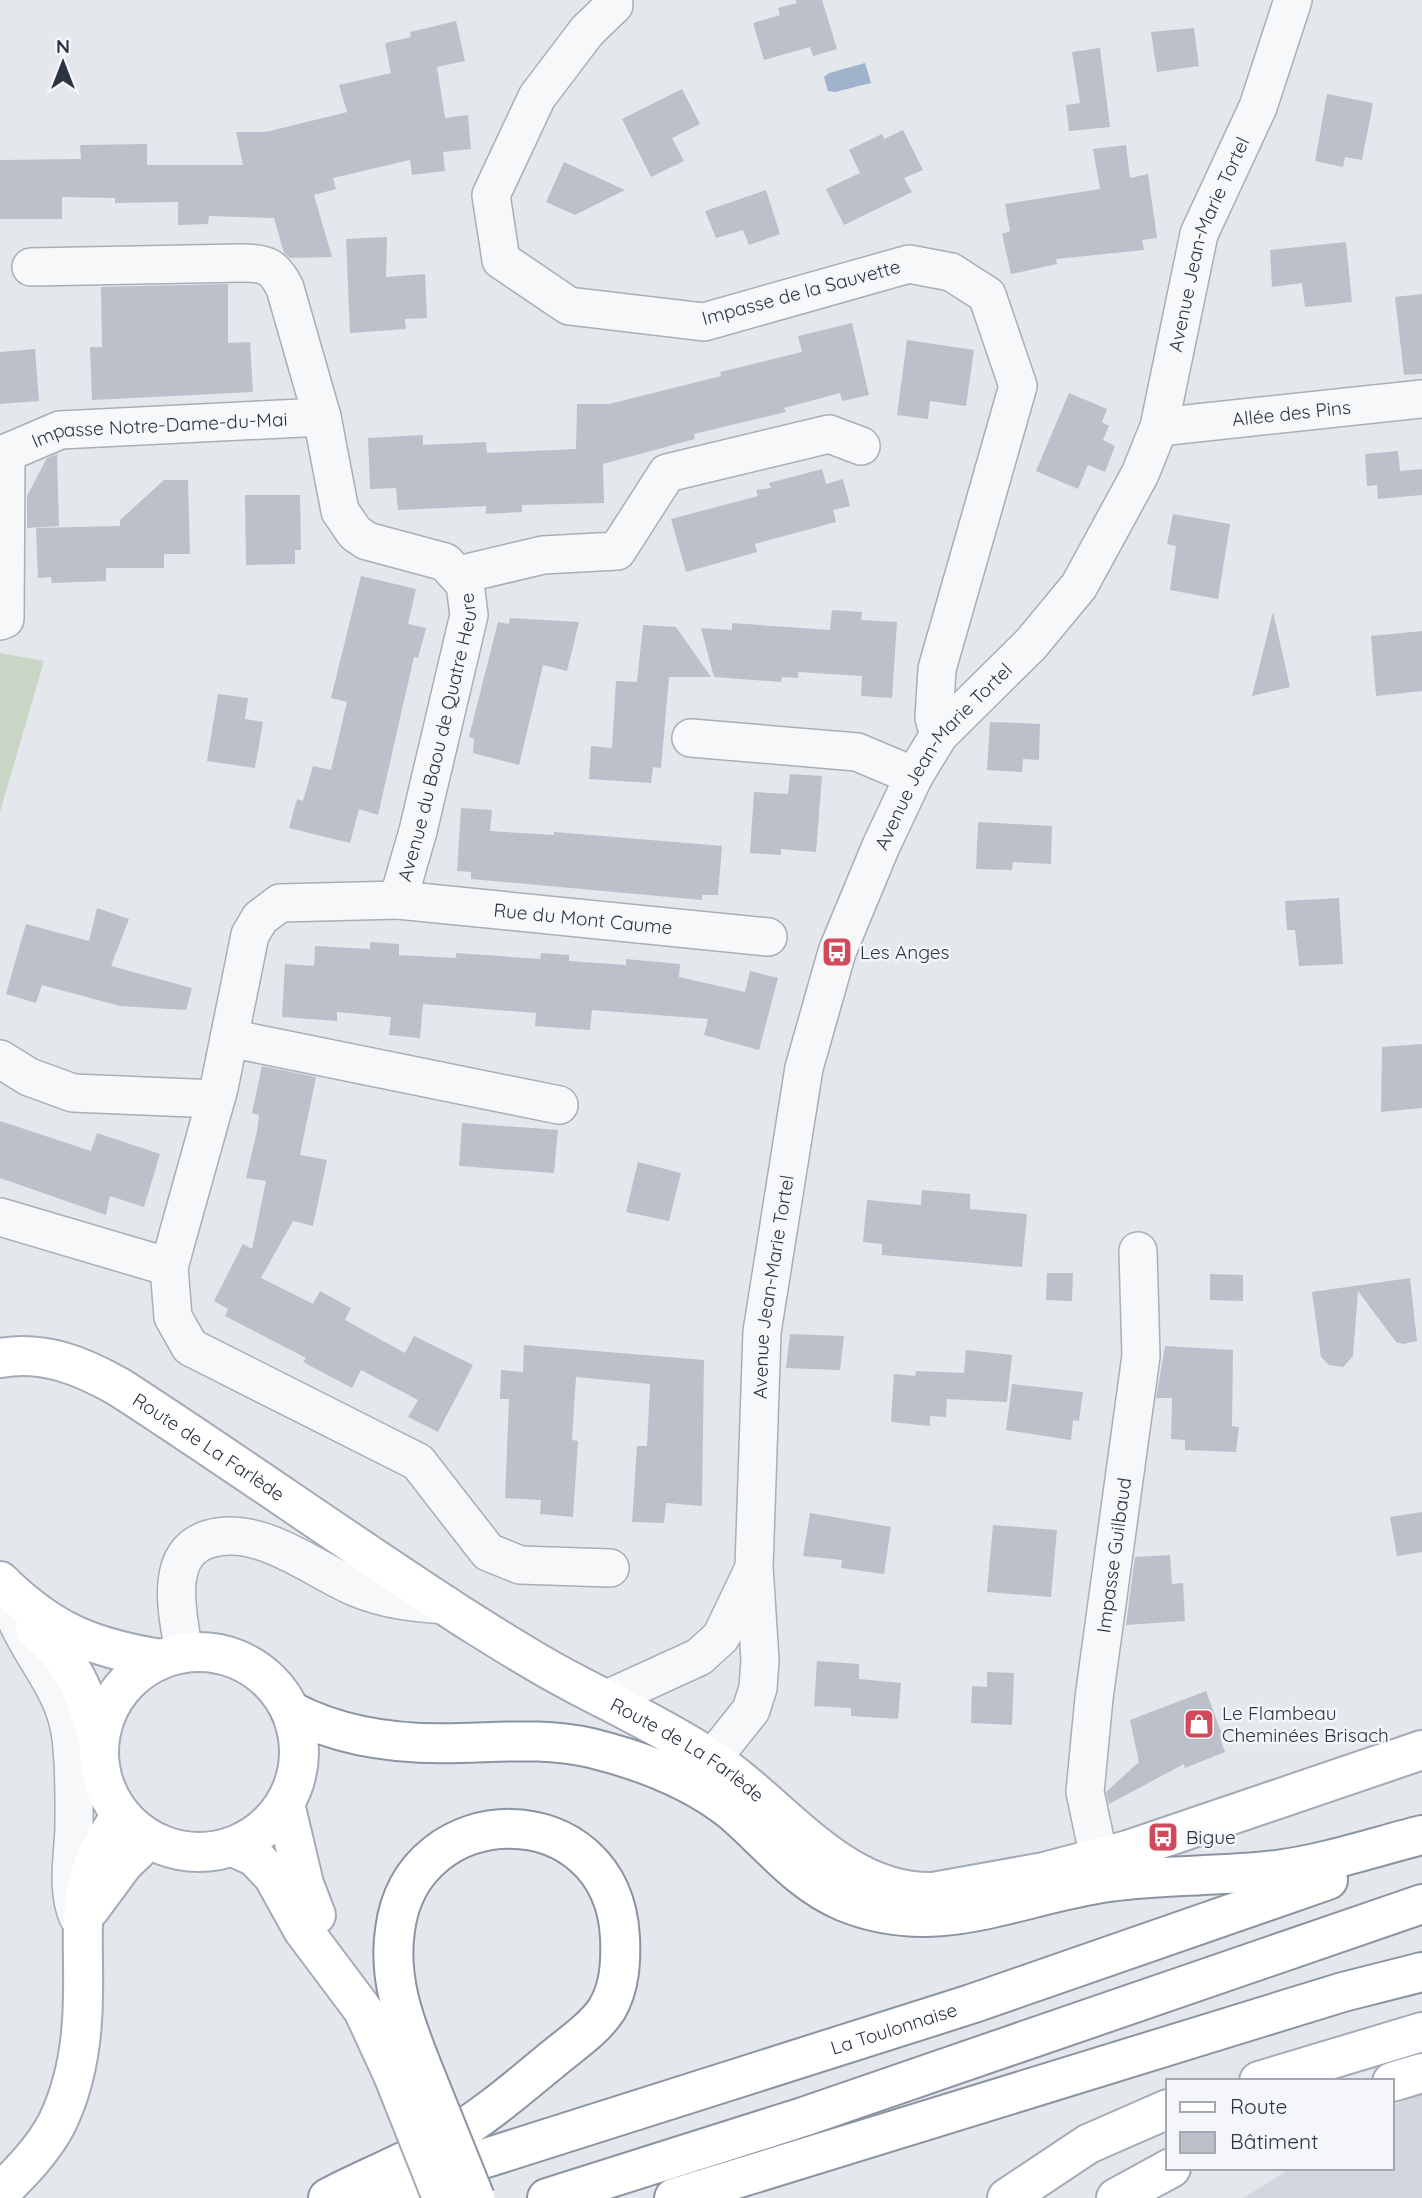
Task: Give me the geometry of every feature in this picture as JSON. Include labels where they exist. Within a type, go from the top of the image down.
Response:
[{"type":"main road","name":"Route de La Farlède","points":[[0,1358],[26,1356],[53,1359],[99,1376],[243,1468],[446,1605],[570,1682],[607,1699],[712,1759],[757,1792],[836,1861],[888,1887],[914,1892],[967,1887],[1099,1858],[1422,1751]]},
{"type":"main road","points":[[4,1598],[20,1601],[59,1630],[114,1652],[172,1656],[217,1653],[247,1664],[273,1684],[291,1711],[300,1742],[298,1775],[285,1804],[263,1830],[233,1847],[200,1854],[166,1848],[135,1827],[113,1806],[100,1775],[98,1741],[87,1704],[68,1661],[62,1652],[4,1598]]},
{"type":"main road","points":[[98,1741],[108,1708],[127,1682],[172,1656]]},
{"type":"main road","points":[[291,1711],[344,1732],[393,1740],[424,1743],[539,1741],[576,1745],[630,1759],[688,1784],[714,1799],[809,1880],[842,1900],[870,1910],[918,1918],[952,1917],[1106,1882],[1280,1870],[1422,1835]]},
{"type":"main road","points":[[285,1804],[304,1884],[321,1926],[328,1961]]},
{"type":"main road","points":[[0,2193],[43,2145],[57,2122],[74,2073],[82,2026],[82,1925],[96,1898],[137,1849],[135,1827]]},
{"type":"main road","points":[[328,2198],[441,2143],[476,2120],[576,2040],[605,2011],[617,1986],[620,1970],[619,1924],[603,1882],[584,1856],[572,1847],[527,1829],[493,1828],[458,1840],[443,1849],[416,1880],[400,1910],[393,1950],[407,2070],[442,2198]]},
{"type":"main road","points":[[233,1847],[255,1857],[273,1876],[303,1930],[407,2070],[475,2198]]},
{"type":"main road","name":"La Toulonnaise","points":[[360,2198],[971,2004],[1422,1847]]},
{"type":"main road","points":[[547,2198],[803,2117],[1422,1904]]},
{"type":"main road","points":[[810,2155],[1422,1948]]},
{"type":"main road","points":[[674,2198],[1422,1969]]},
{"type":"main road","points":[[1266,2079],[1422,2032]]},
{"type":"main road","points":[[1394,2081],[1422,2073]]},
{"type":"main road","points":[[1007,2198],[1088,2144],[1166,2110]]},
{"type":"main road","points":[[1116,2198],[1167,2170]]},
{"type":"street","name":"Avenue Jean-Marie Tortel","points":[[712,1759],[751,1710],[758,1688],[761,1660],[754,1567],[762,1332],[804,1068],[837,952],[914,776],[939,735],[1031,644],[1079,586],[1140,474],[1159,427],[1199,234],[1258,107],[1293,0]]},
{"type":"street","name":"Impasse de la Sauvette","points":[[614,5],[587,31],[537,97],[491,195],[501,260],[569,306],[704,322],[909,264],[951,272],[987,295],[1018,386],[937,668],[934,718],[939,735]]},
{"type":"street","name":"Avenue du Baou de Quatre Heure","points":[[31,267],[265,263],[276,270],[285,288],[322,417],[340,511],[355,533],[367,541],[445,562],[459,575],[469,596],[469,615],[418,831],[398,900],[280,904],[260,918],[250,935],[216,1099],[169,1267]]},
{"type":"street","name":"Allée des Pins","points":[[1159,427],[1422,399]]},
{"type":"street","name":"Impasse Notre-Dame-du-Mai","points":[[0,621],[5,620],[6,453],[60,430],[322,417]]},
{"type":"street","points":[[459,575],[543,555],[617,551],[667,473],[829,434],[861,446]]},
{"type":"street","points":[[691,738],[857,752],[914,776]]},
{"type":"street","name":"Rue du Mont Caume","points":[[398,900],[768,937]]},
{"type":"street","points":[[229,1038],[559,1105]]},
{"type":"street","points":[[0,1059],[29,1077],[73,1093],[216,1099]]},
{"type":"street","points":[[0,1217],[169,1267],[173,1317],[190,1347],[418,1461],[488,1552],[520,1565],[610,1568]]},
{"type":"street","name":"Impasse Guilbaud","points":[[1099,1858],[1085,1792],[1096,1684],[1141,1356],[1138,1251]]},
{"type":"street","points":[[172,1656],[180,1565],[186,1552],[196,1544],[221,1535],[251,1538],[358,1588],[386,1598],[446,1605]]},
{"type":"street","name":"Avenue Jean-Marie Tortel","points":[[607,1699],[699,1657],[721,1637],[754,1567]]},
{"type":"street","points":[[4,1598],[22,1637],[53,1682],[66,1714],[74,1792],[71,1887],[73,1906],[82,1925]]},
{"type":"shaded area","points":[[1422,2093],[1422,2198],[1243,2198],[1288,2170],[1394,2170],[1394,2105]]},
{"type":"green space","points":[[0,653],[44,661],[0,812]]},
{"type":"water","points":[[865,63],[871,83],[835,92],[828,91],[824,77],[829,73]]},
{"type":"building","points":[[796,0],[822,0],[837,49],[813,56],[810,47],[764,60],[753,23],[780,15],[778,8],[797,3]]},
{"type":"building","points":[[456,21],[465,61],[437,67],[445,118],[468,115],[471,149],[443,152],[445,171],[412,175],[410,160],[333,178],[336,189],[314,195],[332,257],[290,258],[284,253],[274,218],[209,216],[208,224],[178,225],[178,202],[115,203],[115,198],[62,197],[62,219],[0,219],[0,160],[81,159],[80,145],[147,144],[147,165],[243,165],[236,132],[266,132],[347,112],[339,85],[391,73],[385,43],[411,37],[410,32]]},
{"type":"building","points":[[1194,28],[1199,66],[1157,72],[1151,32]]},
{"type":"building","points":[[1100,48],[1110,127],[1069,131],[1066,105],[1080,103],[1072,52]]},
{"type":"building","points":[[682,89],[700,124],[672,138],[684,161],[651,177],[622,119]]},
{"type":"building","points":[[1327,94],[1373,103],[1362,160],[1345,157],[1343,167],[1315,161]]},
{"type":"building","points":[[903,130],[923,170],[904,178],[912,192],[844,225],[826,189],[860,173],[849,150],[882,134],[884,139]]},
{"type":"building","points":[[1126,145],[1130,178],[1148,174],[1157,238],[1142,240],[1144,250],[1056,259],[1057,264],[1011,274],[1002,234],[1010,231],[1005,204],[1100,189],[1093,149]]},
{"type":"building","points":[[564,162],[625,190],[575,215],[546,202]]},
{"type":"building","points":[[766,190],[780,234],[749,245],[743,230],[716,238],[705,211]]},
{"type":"building","points":[[387,237],[386,277],[425,274],[427,318],[405,319],[406,329],[350,333],[346,239]]},
{"type":"building","points":[[1346,242],[1352,302],[1305,307],[1302,283],[1272,287],[1270,250]]},
{"type":"building","points":[[228,284],[228,343],[250,342],[253,392],[92,400],[90,347],[102,347],[101,287]]},
{"type":"building","points":[[1422,294],[1422,374],[1404,375],[1395,297]]},
{"type":"building","points":[[852,323],[869,395],[842,401],[840,393],[784,408],[786,412],[694,434],[695,439],[603,464],[604,503],[522,505],[522,512],[486,514],[486,506],[398,510],[396,488],[370,489],[368,438],[423,435],[423,445],[486,442],[487,453],[576,449],[577,404],[609,404],[721,376],[720,372],[802,352],[798,336]]},
{"type":"building","points":[[907,340],[974,350],[966,406],[930,401],[928,419],[897,415]]},
{"type":"building","points":[[35,349],[39,401],[0,404],[0,352]]},
{"type":"building","points":[[1069,393],[1107,409],[1102,422],[1109,426],[1103,440],[1115,446],[1105,472],[1088,465],[1078,489],[1036,471]]},
{"type":"building","points":[[1398,451],[1400,471],[1422,469],[1422,495],[1378,499],[1377,485],[1367,486],[1365,454]]},
{"type":"building","points":[[57,454],[59,526],[27,528],[27,496],[47,458]]},
{"type":"building","points":[[822,469],[826,484],[843,479],[850,506],[833,510],[836,522],[755,544],[757,552],[686,572],[671,519],[758,496],[756,490],[771,488],[769,483]]},
{"type":"building","points":[[164,480],[188,480],[190,554],[164,554],[164,568],[106,568],[106,581],[52,583],[51,577],[38,578],[36,528],[120,526],[120,520]]},
{"type":"building","points":[[245,495],[300,495],[301,550],[295,550],[295,564],[246,565]]},
{"type":"building","points":[[1173,514],[1230,524],[1218,599],[1170,590],[1176,546],[1167,544]]},
{"type":"building","points":[[361,576],[416,589],[408,624],[426,628],[418,658],[414,657],[378,815],[359,809],[350,843],[289,828],[297,799],[303,801],[313,766],[331,770],[347,702],[331,698]]},
{"type":"building","points":[[832,610],[862,612],[861,620],[897,622],[892,698],[861,696],[862,676],[798,672],[798,678],[782,677],[781,682],[714,677],[701,628],[732,630],[732,623],[830,630]]},
{"type":"building","points":[[1273,612],[1290,687],[1252,696]]},
{"type":"building","points":[[510,618],[579,622],[567,671],[543,665],[519,765],[473,753],[474,739],[469,737],[498,622],[509,624]]},
{"type":"building","points":[[643,625],[676,627],[711,677],[669,677],[661,768],[653,767],[651,783],[589,779],[591,746],[612,748],[616,681],[637,682]]},
{"type":"building","points":[[1422,631],[1422,691],[1376,696],[1371,636]]},
{"type":"building","points":[[218,694],[248,698],[245,719],[263,722],[255,768],[207,761]]},
{"type":"building","points":[[990,722],[1040,724],[1039,760],[1023,759],[1022,772],[987,770]]},
{"type":"building","points":[[790,774],[822,776],[816,852],[781,849],[781,855],[750,853],[754,792],[788,794]]},
{"type":"building","points":[[461,808],[492,810],[490,831],[554,835],[554,832],[722,846],[718,895],[702,895],[702,900],[471,879],[471,872],[457,871]]},
{"type":"building","points":[[978,822],[1052,826],[1051,864],[1013,862],[1012,870],[976,869]]},
{"type":"building","points":[[1339,898],[1343,964],[1299,966],[1295,930],[1287,930],[1285,901]]},
{"type":"building","points":[[97,908],[129,919],[111,966],[192,988],[186,1010],[120,1006],[42,985],[36,1003],[6,994],[26,924],[89,941]]},
{"type":"building","points":[[370,942],[399,944],[399,955],[456,958],[456,953],[540,959],[541,953],[569,955],[569,961],[626,965],[626,959],[680,964],[679,977],[745,992],[750,971],[778,978],[759,1050],[704,1035],[708,1019],[592,1010],[590,1030],[535,1026],[536,1013],[423,1004],[420,1038],[389,1035],[391,1017],[337,1012],[337,1021],[282,1017],[285,964],[314,966],[315,946],[370,949]]},
{"type":"building","points":[[1422,1044],[1422,1108],[1381,1112],[1382,1047]]},
{"type":"building","points":[[262,1066],[316,1077],[300,1155],[327,1160],[313,1226],[293,1221],[261,1278],[313,1304],[320,1291],[351,1308],[345,1320],[405,1353],[414,1336],[473,1365],[438,1432],[408,1417],[418,1400],[361,1370],[352,1388],[303,1362],[306,1358],[225,1316],[228,1309],[214,1301],[243,1244],[252,1249],[266,1181],[246,1178],[257,1131],[259,1115],[252,1113]]},
{"type":"building","points":[[0,1121],[91,1151],[97,1133],[160,1154],[144,1207],[110,1196],[106,1215],[0,1178]]},
{"type":"building","points":[[462,1123],[558,1130],[554,1173],[459,1166]]},
{"type":"building","points":[[638,1162],[681,1173],[669,1221],[626,1212]]},
{"type":"building","points":[[922,1190],[970,1194],[970,1209],[1027,1214],[1022,1267],[882,1255],[882,1244],[863,1242],[867,1200],[921,1205]]},
{"type":"building","points":[[1047,1273],[1073,1273],[1072,1301],[1046,1300]]},
{"type":"building","points":[[1210,1274],[1243,1275],[1243,1301],[1210,1300]]},
{"type":"building","points":[[1410,1278],[1417,1341],[1403,1344],[1396,1342],[1358,1291],[1353,1356],[1343,1367],[1329,1365],[1321,1357],[1312,1292]]},
{"type":"building","points":[[790,1334],[844,1336],[840,1370],[786,1368]]},
{"type":"building","points":[[524,1345],[704,1360],[702,1506],[666,1503],[664,1523],[632,1522],[637,1446],[647,1446],[650,1384],[576,1377],[572,1440],[578,1441],[573,1517],[540,1514],[541,1500],[505,1498],[509,1399],[500,1399],[501,1370],[523,1372]]},
{"type":"building","points":[[1165,1346],[1233,1350],[1232,1426],[1239,1427],[1236,1452],[1185,1450],[1185,1440],[1171,1439],[1172,1398],[1156,1398]]},
{"type":"building","points":[[966,1350],[1012,1355],[1007,1402],[947,1399],[946,1417],[930,1416],[930,1426],[891,1422],[894,1374],[915,1376],[916,1371],[964,1373]]},
{"type":"building","points":[[1012,1384],[1083,1392],[1079,1421],[1073,1420],[1071,1440],[1006,1430]]},
{"type":"building","points":[[1422,1512],[1422,1552],[1397,1556],[1390,1517]]},
{"type":"building","points":[[810,1513],[891,1527],[884,1574],[841,1568],[842,1560],[803,1556]]},
{"type":"building","points":[[993,1525],[1057,1530],[1051,1597],[987,1592]]},
{"type":"building","points":[[1170,1555],[1172,1584],[1183,1583],[1185,1621],[1126,1625],[1135,1557]]},
{"type":"building","points":[[817,1661],[859,1664],[859,1679],[901,1683],[898,1719],[851,1716],[851,1708],[814,1706]]},
{"type":"building","points":[[987,1672],[1014,1673],[1012,1725],[971,1723],[972,1686],[987,1687]]},
{"type":"building","points":[[1206,1691],[1224,1740],[1221,1741],[1225,1752],[1185,1768],[1184,1764],[1109,1804],[1106,1792],[1139,1762],[1130,1720]]},
{"type":"place","name":"Les Anges","points":[[837,952]]},
{"type":"place","name":"Le Flambeau Cheminées Brisach","points":[[1199,1724]]},
{"type":"place","name":"Bigue","points":[[1163,1837]]}]
